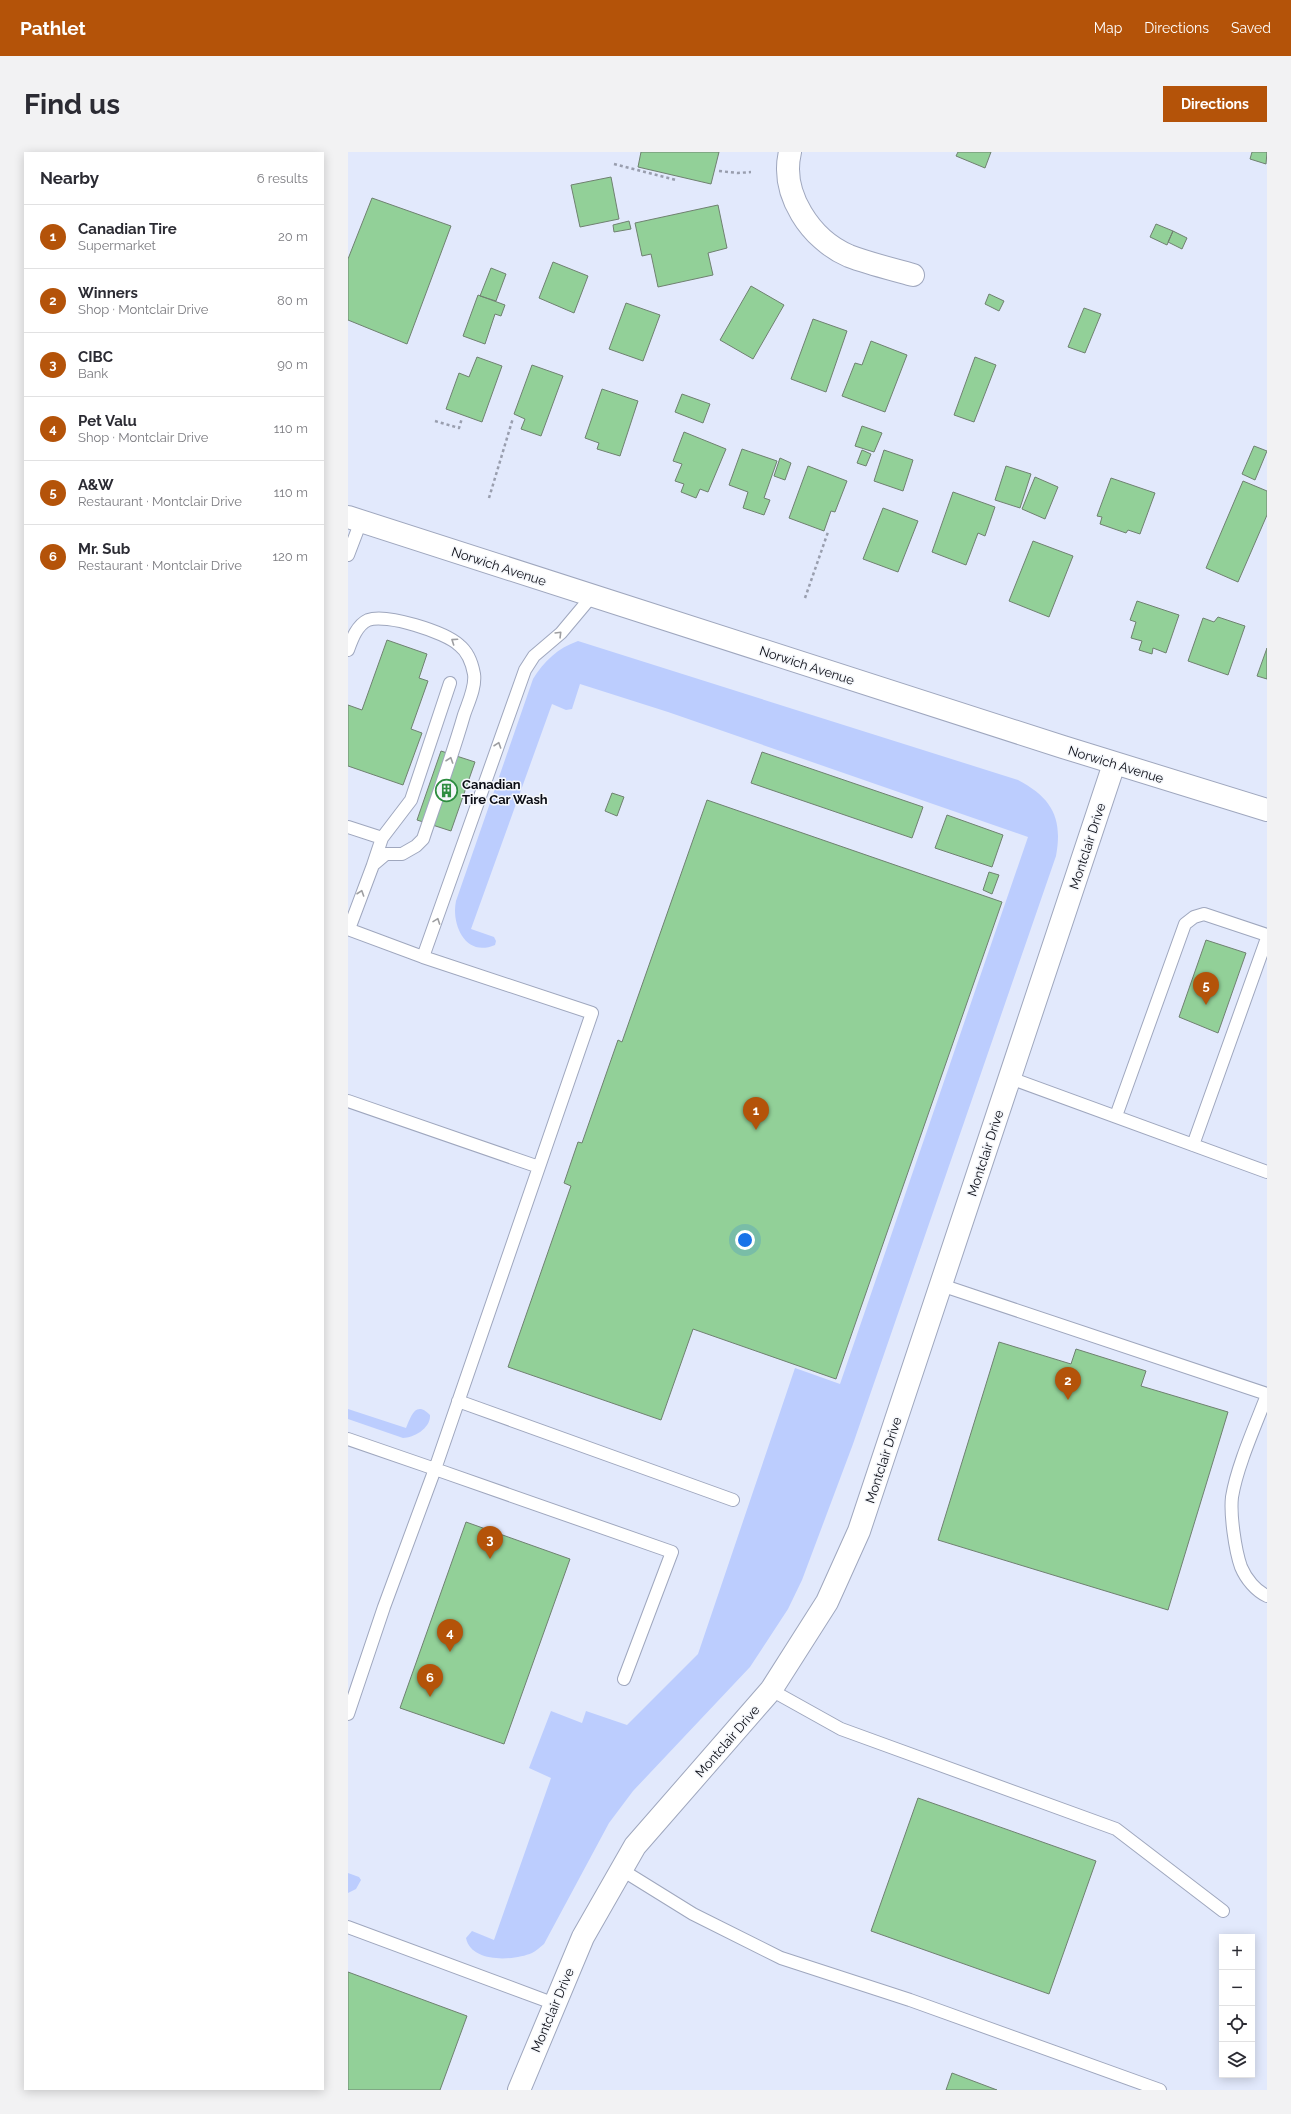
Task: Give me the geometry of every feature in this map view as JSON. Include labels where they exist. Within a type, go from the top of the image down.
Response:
[{"type":"street","points":[[790,152],[788,172],[795,201],[801,214],[820,237],[847,255],[914,275]]},
{"type":"street","name":"Norwich Avenue","points":[[354,519],[1114,764],[1267,810]]},
{"type":"street","name":"Montclair Drive","points":[[519,2090],[583,1937],[635,1846],[771,1690],[828,1602],[859,1531],[1114,764]]},
{"type":"lane","points":[[348,555],[354,519]]},
{"type":"lane","points":[[423,957],[525,670],[534,656],[561,633],[592,596]]},
{"type":"lane","points":[[348,650],[358,628],[367,620],[381,618],[395,620],[449,637],[468,655],[474,676],[460,730],[423,839],[416,846],[402,854],[386,854],[373,865]]},
{"type":"lane","points":[[348,1714],[592,1013],[423,957],[348,929],[382,838],[411,800],[450,683]]},
{"type":"lane","points":[[348,827],[382,838]]},
{"type":"lane","points":[[1116,1116],[1185,924],[1194,917],[1204,914],[1267,935]]},
{"type":"lane","points":[[1193,1145],[1267,938]]},
{"type":"lane","points":[[1010,1078],[1267,1172]]},
{"type":"lane","points":[[348,1101],[539,1167]]},
{"type":"lane","points":[[941,1285],[1267,1394],[1243,1460],[1232,1497],[1234,1530],[1241,1567],[1257,1591],[1267,1596]]},
{"type":"lane","points":[[458,1401],[733,1500]]},
{"type":"lane","points":[[348,1439],[672,1552],[624,1679]]},
{"type":"lane","points":[[771,1690],[841,1729],[1116,1829],[1223,1911]]},
{"type":"lane","points":[[622,1870],[693,1914],[781,1958],[910,2000],[1160,2090]]},
{"type":"lane","points":[[348,1927],[555,2004]]},
{"type":"path","points":[[614,164],[676,180]]},
{"type":"path","points":[[719,171],[738,173],[751,172]]},
{"type":"path","points":[[435,421],[459,428],[462,418]]},
{"type":"path","points":[[490,498],[512,418]]},
{"type":"path","points":[[805,598],[828,532]]},
{"type":"shaded area","points":[[578,641],[1018,780],[1030,787],[1047,802],[1056,820],[1058,843],[1056,856],[853,1444],[802,1580],[788,1609],[750,1667],[633,1791],[609,1823],[544,1944],[534,1952],[524,1956],[514,1958],[494,1958],[484,1956],[476,1952],[469,1946],[466,1938],[472,1931],[494,1940],[551,1778],[529,1768],[551,1711],[582,1723],[586,1711],[627,1725],[698,1654],[795,1368],[840,1384],[1028,837],[668,712],[580,684],[572,709],[566,710],[552,704],[471,929],[494,937],[496,941],[495,945],[485,948],[476,947],[468,943],[458,928],[455,910],[456,901],[533,679],[542,666],[552,656],[564,647]]},
{"type":"shaded area","points":[[348,1409],[406,1428],[412,1415],[417,1410],[421,1409],[425,1411],[430,1415],[430,1420],[425,1428],[417,1434],[403,1438],[348,1419]]},
{"type":"shaded area","points":[[348,1873],[359,1877],[361,1880],[356,1889],[348,1893]]},
{"type":"building","points":[[641,152],[719,152],[711,184],[638,167]]},
{"type":"building","points":[[958,152],[991,152],[985,168],[956,156]]},
{"type":"building","points":[[1252,152],[1267,152],[1266,164],[1250,159]]},
{"type":"building","points":[[611,177],[619,219],[580,227],[571,185]]},
{"type":"building","points":[[372,198],[451,226],[407,344],[348,320],[348,259]]},
{"type":"building","points":[[718,205],[727,248],[708,253],[713,275],[658,287],[651,254],[642,256],[635,223]]},
{"type":"building","points":[[629,221],[631,229],[614,232],[613,225]]},
{"type":"building","points":[[1156,224],[1173,231],[1167,245],[1150,237]]},
{"type":"building","points":[[1173,231],[1187,238],[1182,249],[1168,242]]},
{"type":"building","points":[[553,262],[588,276],[574,313],[539,298]]},
{"type":"building","points":[[491,268],[506,274],[496,301],[480,296]]},
{"type":"building","points":[[751,286],[784,305],[753,359],[720,340]]},
{"type":"building","points":[[989,294],[1004,301],[999,311],[985,304]]},
{"type":"building","points":[[478,295],[505,305],[501,316],[495,314],[485,344],[463,336]]},
{"type":"building","points":[[626,303],[660,315],[643,361],[609,349]]},
{"type":"building","points":[[1084,308],[1101,314],[1085,353],[1068,347]]},
{"type":"building","points":[[813,319],[847,331],[826,392],[791,379]]},
{"type":"building","points":[[871,341],[907,355],[885,412],[842,396],[855,363],[862,365]]},
{"type":"building","points":[[477,357],[502,366],[482,422],[446,409],[459,373],[469,377]]},
{"type":"building","points":[[975,357],[996,365],[974,422],[954,415]]},
{"type":"building","points":[[532,365],[563,376],[541,436],[521,429],[525,419],[514,414]]},
{"type":"building","points":[[602,389],[638,401],[620,456],[597,449],[599,443],[585,438]]},
{"type":"building","points":[[682,394],[710,404],[703,423],[675,412]]},
{"type":"building","points":[[862,426],[882,433],[874,452],[855,446]]},
{"type":"building","points":[[684,432],[726,449],[708,492],[700,489],[696,498],[681,492],[684,484],[675,481],[682,464],[673,461]]},
{"type":"building","points":[[1254,446],[1267,451],[1255,480],[1242,474]]},
{"type":"building","points":[[742,449],[777,461],[764,498],[770,500],[764,515],[743,508],[748,492],[729,485]]},
{"type":"building","points":[[862,450],[871,454],[866,466],[857,463]]},
{"type":"building","points":[[884,450],[913,460],[903,491],[874,481]]},
{"type":"building","points":[[780,458],[791,463],[785,480],[774,476]]},
{"type":"building","points":[[808,466],[847,481],[835,512],[831,511],[824,531],[789,518]]},
{"type":"building","points":[[1006,466],[1031,474],[1020,508],[995,500]]},
{"type":"building","points":[[1035,477],[1058,487],[1045,519],[1022,509]]},
{"type":"building","points":[[1111,478],[1155,493],[1140,534],[1128,530],[1126,533],[1100,524],[1102,517],[1097,516]]},
{"type":"building","points":[[1243,481],[1267,491],[1267,515],[1238,582],[1206,568]]},
{"type":"building","points":[[953,492],[995,507],[985,536],[978,533],[966,565],[932,552]]},
{"type":"building","points":[[883,508],[918,521],[898,572],[863,559]]},
{"type":"building","points":[[1033,541],[1073,556],[1049,617],[1009,601]]},
{"type":"building","points":[[1137,601],[1179,615],[1166,653],[1153,648],[1152,654],[1139,650],[1142,641],[1131,638],[1136,622],[1130,620]]},
{"type":"building","points":[[1218,617],[1245,626],[1228,675],[1188,661],[1203,618],[1214,622]]},
{"type":"building","points":[[387,640],[427,654],[419,678],[428,681],[411,729],[422,733],[403,785],[348,766],[348,705],[362,710]]},
{"type":"building","points":[[1267,648],[1267,679],[1257,676]]},
{"type":"building","name":"Canadian Tire Car Wash","points":[[441,751],[475,762],[451,831],[417,820]]},
{"type":"building","points":[[762,752],[923,807],[912,838],[751,783]]},
{"type":"building","points":[[612,793],[624,797],[617,816],[605,811]]},
{"type":"building","points":[[707,800],[1002,902],[836,1379],[693,1329],[661,1420],[508,1367],[571,1186],[564,1183],[578,1142],[582,1143],[618,1040],[622,1042]]},
{"type":"building","points":[[947,815],[1003,835],[992,867],[935,848]]},
{"type":"building","points":[[989,872],[999,875],[992,894],[983,890]]},
{"type":"building","points":[[1206,940],[1246,953],[1218,1033],[1179,1017]]},
{"type":"building","points":[[999,1342],[1071,1364],[1076,1349],[1146,1371],[1141,1386],[1228,1412],[1168,1610],[938,1540]]},
{"type":"building","points":[[466,1522],[570,1559],[504,1744],[400,1708]]},
{"type":"building","points":[[918,1798],[1096,1861],[1049,1994],[871,1931]]},
{"type":"building","points":[[348,1972],[467,2016],[440,2090],[348,2090]]},
{"type":"building","points":[[952,2073],[997,2090],[946,2090]]},
{"type":"place","name":"Canadian Tire Car Wash","points":[[446,791]]},
{"type":"place","name":"A&W","points":[[1206,1005]]},
{"type":"place","name":"Canadian Tire","points":[[756,1130]]},
{"type":"place","name":"Winners","points":[[1068,1400]]},
{"type":"place","name":"CIBC","points":[[490,1559]]},
{"type":"place","name":"Pet Valu","points":[[450,1652]]},
{"type":"place","name":"Mr. Sub","points":[[430,1697]]}]
